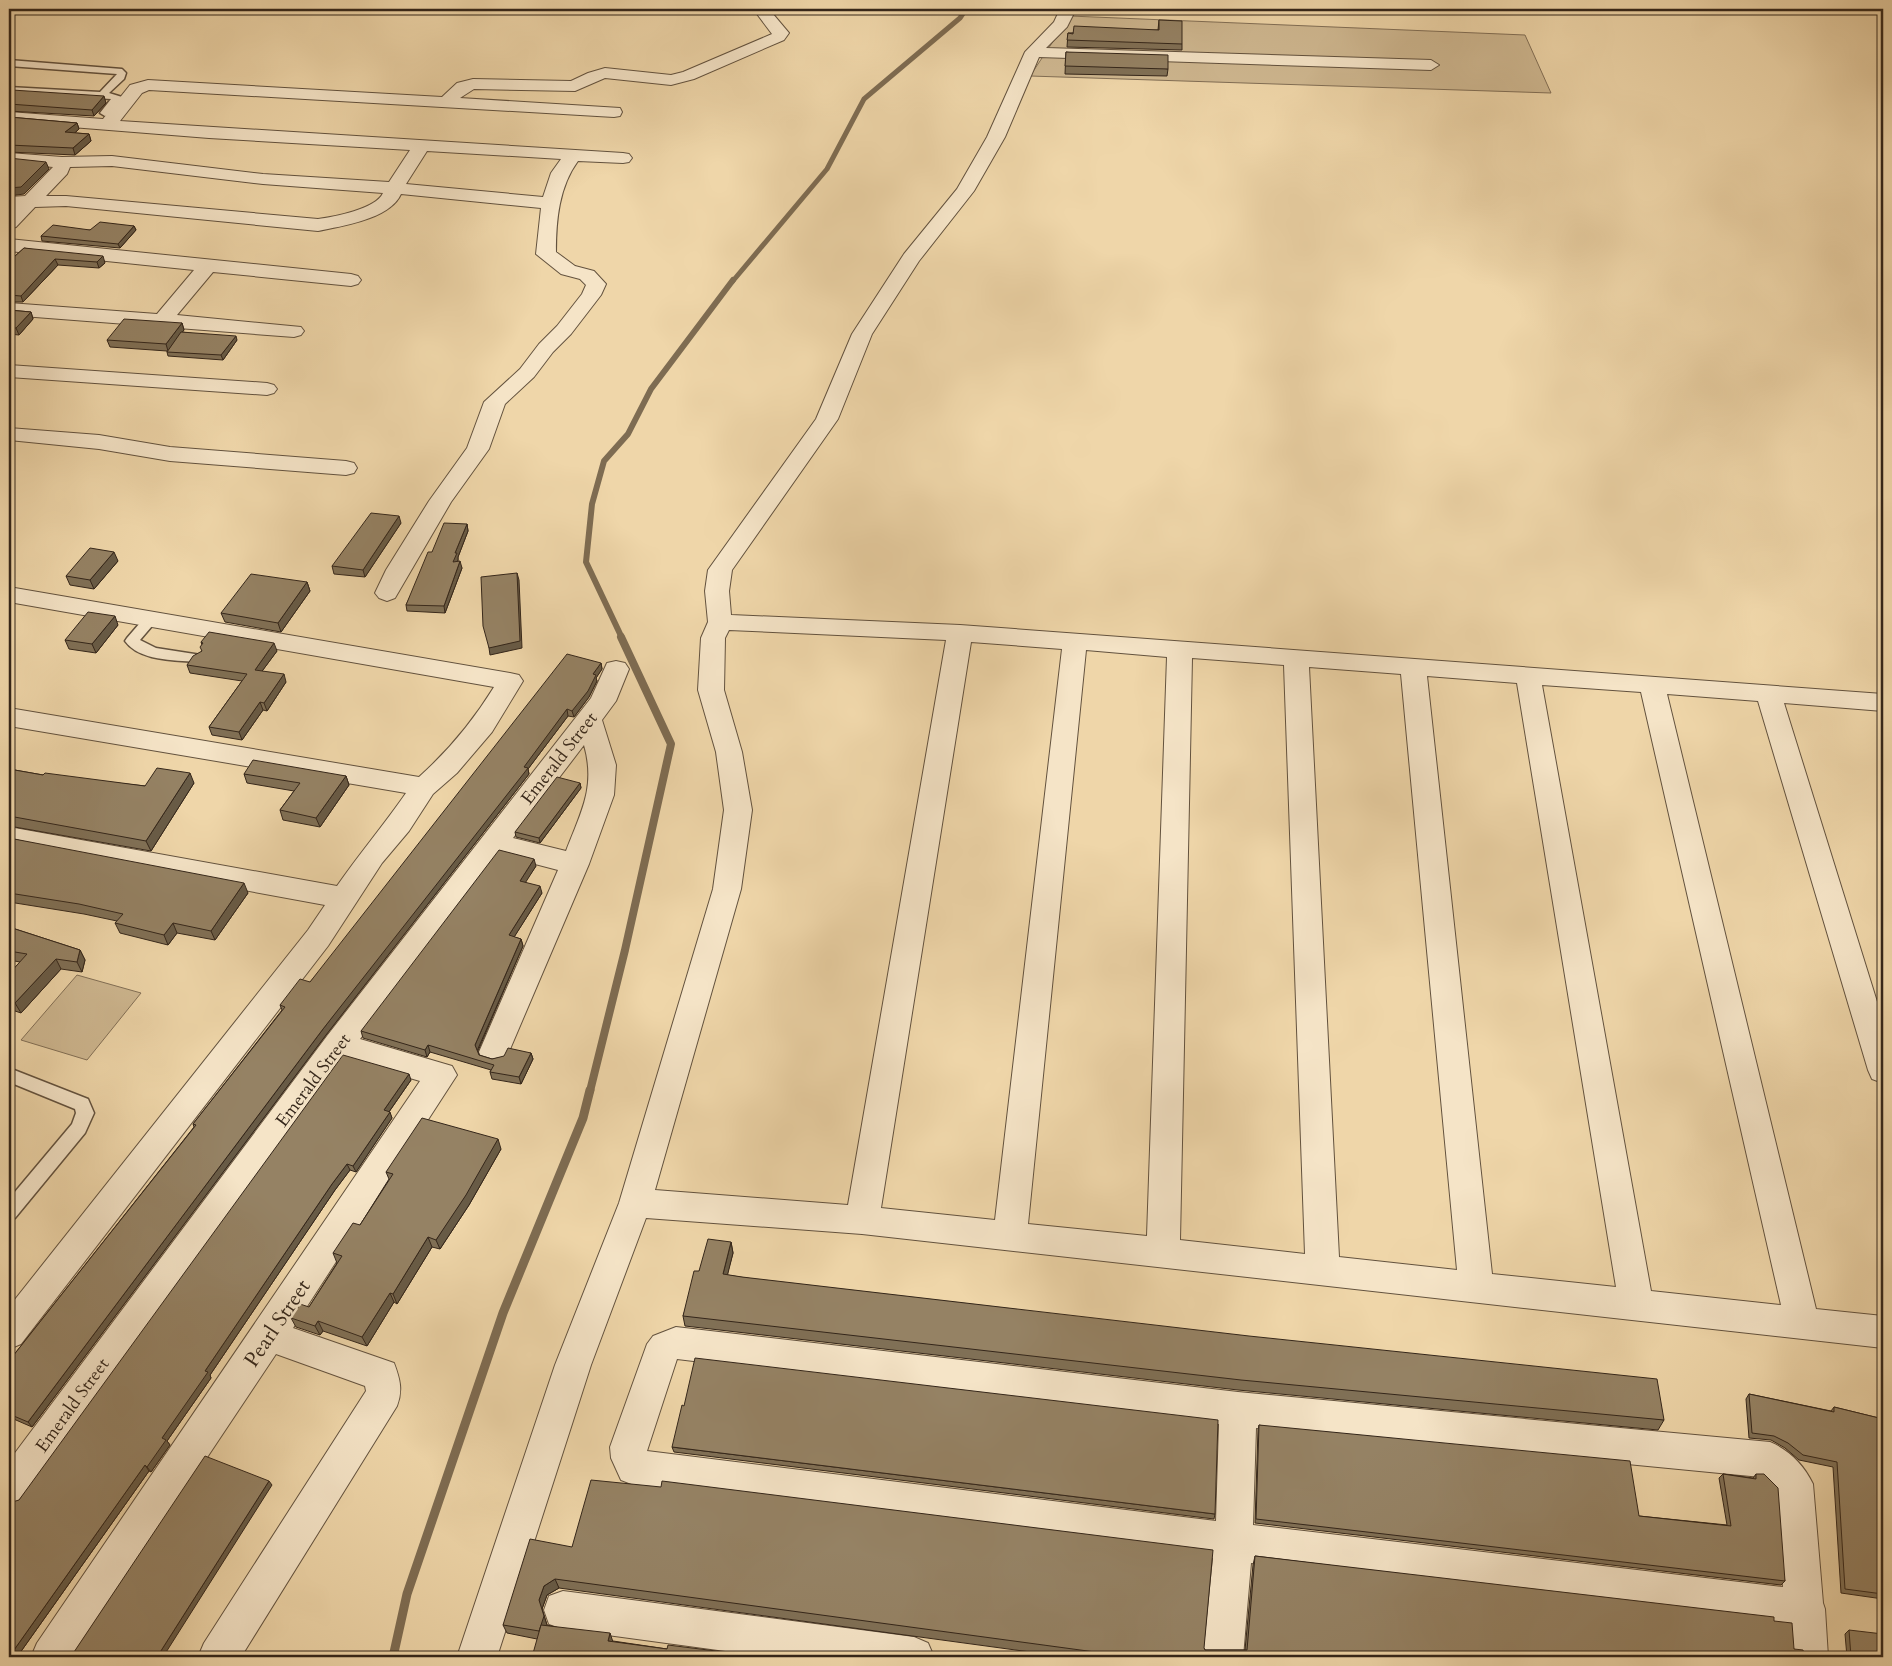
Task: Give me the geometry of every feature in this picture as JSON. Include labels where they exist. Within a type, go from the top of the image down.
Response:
[{"type":"street","points":[[446,102],[463,87],[474,84],[563,87],[576,86],[594,76],[605,73],[671,80],[688,76],[778,37],[781,34],[780,30],[765,14],[768,9]]},
{"type":"street","points":[[476,1657],[574,1365],[635,1203],[727,888],[738,810],[729,752],[711,690],[713,638],[720,622],[716,591],[720,570],[828,419],[862,334],[911,258],[965,191],[996,138],[1032,52],[1061,24],[1068,9]]},
{"type":"street","points":[[1032,52],[1431,65]]},
{"type":"street","points":[[106,118],[136,88],[148,85],[614,112]]},
{"type":"street","points":[[9,117],[106,118],[210,134],[623,158]]},
{"type":"street","points":[[9,202],[66,201],[318,225],[346,220],[379,207],[388,200],[422,146]]},
{"type":"street","points":[[387,593],[398,570],[440,501],[478,449],[495,402],[527,373],[546,348],[564,330],[591,295],[596,284],[587,275],[568,270],[546,254],[546,234],[551,216],[550,203],[560,173],[572,156]]},
{"type":"street","points":[[9,158],[62,162],[112,161],[263,179],[394,188],[550,203]]},
{"type":"street","points":[[9,224],[60,170],[62,162]]},
{"type":"street","points":[[9,245],[351,280]]},
{"type":"street","points":[[162,320],[207,266]]},
{"type":"street","points":[[9,309],[294,331]]},
{"type":"street","points":[[9,371],[267,389]]},
{"type":"street","points":[[9,434],[99,442],[170,454],[346,468]]},
{"type":"street","points":[[9,594],[151,619],[511,676],[484,726],[448,766],[424,787],[399,824],[372,856],[318,938],[214,1074],[9,1333]]},
{"type":"street","points":[[720,622],[960,633],[1883,704]]},
{"type":"street","points":[[862,1220],[960,633]]},
{"type":"street","points":[[1010,1237],[1075,642]]},
{"type":"street","points":[[1163,1253],[1180,650]]},
{"type":"street","points":[[1296,658],[1324,1271]]},
{"type":"street","points":[[1413,667],[1476,1288]]},
{"type":"street","name":"Emerald Street","points":[[9,1491],[338,1045],[589,720],[603,701],[616,669]]},
{"type":"street","points":[[1528,676],[1636,1305]]},
{"type":"street","points":[[1652,685],[1802,1324]]},
{"type":"street","points":[[1768,694],[1883,1070]]},
{"type":"street","points":[[9,717],[424,787]]},
{"type":"street","points":[[494,1052],[575,864],[601,795],[603,766],[589,720]]},
{"type":"street","points":[[9,838],[344,898]]},
{"type":"street","points":[[493,843],[575,864]]},
{"type":"street","name":"Pearl Street","points":[[51,1657],[441,1076],[338,1045]]},
{"type":"street","points":[[635,1203],[862,1220],[1883,1332]]},
{"type":"street","points":[[218,1657],[384,1394],[381,1375],[269,1334]]},
{"type":"street","points":[[1806,1608],[1234,1542],[634,1467],[628,1447],[658,1355],[665,1347],[676,1343],[1238,1409],[1770,1460],[1794,1484],[1806,1608],[1808,1657]]},
{"type":"street","points":[[1223,1657],[1234,1542],[1238,1409]]},
{"type":"street","points":[[563,1610],[914,1657]]},
{"type":"lane","points":[[9,63],[119,71],[122,74],[121,77],[102,95]]},
{"type":"lane","points":[[9,90],[102,95],[116,98],[106,118]]},
{"type":"lane","points":[[151,619],[132,641],[146,650],[196,658]]},
{"type":"lane","points":[[9,1075],[82,1104],[85,1114],[79,1128],[9,1212]]},
{"type":"shaded area","points":[[1070,16],[1525,35],[1551,93],[1030,76]]},
{"type":"shaded area","points":[[77,975],[141,993],[87,1060],[21,1040]]},
{"type":"building","points":[[1159,20],[1182,21],[1182,44],[1067,40],[1068,33],[1073,34],[1074,26],[1159,30]]},
{"type":"building","points":[[1066,52],[1168,55],[1168,69],[1065,66]]},
{"type":"building","points":[[12,90],[104,96],[92,110],[9,104],[9,93]]},
{"type":"building","points":[[9,117],[77,123],[65,132],[89,134],[73,148],[9,145]]},
{"type":"building","points":[[9,158],[46,162],[21,187],[9,188]]},
{"type":"building","points":[[100,222],[134,226],[118,244],[41,236],[53,225],[90,230]]},
{"type":"building","points":[[24,248],[103,256],[97,262],[55,259],[21,296],[9,295],[9,257],[14,257]]},
{"type":"building","points":[[9,310],[31,312],[16,328],[9,328]]},
{"type":"building","points":[[124,319],[182,323],[166,344],[107,340]]},
{"type":"building","points":[[181,332],[236,336],[221,355],[167,352]]},
{"type":"building","points":[[371,513],[399,516],[363,570],[332,566]]},
{"type":"building","points":[[444,523],[467,524],[455,553],[457,553],[453,562],[460,561],[444,606],[406,605],[428,552],[432,552]]},
{"type":"building","points":[[90,548],[114,552],[90,580],[66,576]]},
{"type":"building","points":[[517,573],[520,641],[489,648],[483,626],[481,577]]},
{"type":"building","points":[[251,574],[307,582],[278,623],[221,613]]},
{"type":"building","points":[[88,612],[115,616],[92,644],[65,640]]},
{"type":"building","points":[[209,632],[274,643],[255,670],[284,674],[264,703],[260,702],[239,732],[209,727],[247,674],[187,665],[193,656],[202,651],[200,647],[203,643],[201,642]]},
{"type":"building","points":[[567,654],[601,663],[593,674],[596,675],[588,691],[572,711],[567,709],[524,767],[528,768],[323,1029],[28,1422],[9,1414],[9,1361],[196,1125],[193,1124],[285,1007],[280,1005],[300,979],[310,982]]},
{"type":"building","points":[[253,760],[346,776],[316,818],[280,810],[300,783],[244,774]]},
{"type":"building","points":[[157,768],[190,773],[146,841],[9,816],[9,769],[43,775],[45,773],[145,786]]},
{"type":"building","points":[[557,777],[580,783],[539,838],[515,832]]},
{"type":"building","points":[[9,838],[244,883],[211,931],[173,923],[164,935],[115,923],[123,914],[79,904],[9,893]]},
{"type":"building","points":[[499,850],[534,859],[520,881],[540,886],[509,935],[521,939],[475,1045],[479,1055],[492,1059],[504,1056],[508,1048],[531,1053],[519,1077],[490,1072],[494,1065],[428,1045],[425,1050],[361,1031]]},
{"type":"building","points":[[9,927],[80,950],[77,962],[56,959],[15,1003],[9,1001],[9,974],[27,954],[9,951]]},
{"type":"building","points":[[343,1055],[409,1074],[384,1110],[390,1112],[353,1166],[347,1164],[332,1184],[205,1371],[208,1372],[162,1438],[166,1440],[147,1467],[145,1465],[9,1657],[9,1503],[19,1500]]},
{"type":"building","points":[[422,1118],[498,1139],[466,1195],[436,1240],[428,1237],[393,1294],[390,1293],[362,1337],[318,1321],[315,1326],[291,1318],[300,1304],[309,1307],[342,1256],[333,1253],[353,1223],[360,1225],[393,1174],[386,1172]]},
{"type":"building","points":[[708,1239],[731,1242],[723,1274],[742,1277],[1249,1336],[1657,1379],[1664,1420],[1241,1380],[683,1316],[694,1271],[699,1271]]},
{"type":"building","points":[[695,1358],[1218,1420],[1215,1514],[672,1447]]},
{"type":"building","points":[[1749,1394],[1834,1412],[1834,1407],[1883,1419],[1883,1594],[1845,1589],[1837,1462],[1803,1455],[1788,1443],[1774,1436],[1752,1433]]},
{"type":"building","points":[[1259,1425],[1630,1461],[1639,1516],[1731,1526],[1723,1474],[1756,1479],[1756,1474],[1764,1474],[1778,1488],[1785,1581],[1256,1519]]},
{"type":"building","points":[[205,1456],[269,1481],[157,1657],[63,1657],[72,1655]]},
{"type":"building","points":[[591,1480],[661,1487],[662,1481],[1213,1550],[1205,1650],[1247,1650],[1255,1556],[1774,1617],[1774,1621],[1792,1623],[1794,1649],[1803,1650],[1805,1657],[1132,1657],[555,1579],[544,1586],[539,1600],[544,1616],[539,1631],[503,1625],[530,1539],[572,1547]]},
{"type":"building","points":[[541,1625],[610,1633],[608,1641],[667,1649],[668,1645],[764,1657],[532,1657]]},
{"type":"building","points":[[1849,1630],[1883,1634],[1883,1657],[1851,1657]]},
{"type":"waterway","points":[[732,282],[827,169],[864,99],[960,18],[966,9]]},
{"type":"waterway","points":[[622,638],[586,562],[592,504],[604,461],[628,434],[651,389],[733,280]]},
{"type":"waterway","points":[[590,1091],[625,950],[671,744],[621,637]]},
{"type":"waterway","points":[[393,1657],[407,1594],[503,1313],[583,1118],[590,1090]]}]
